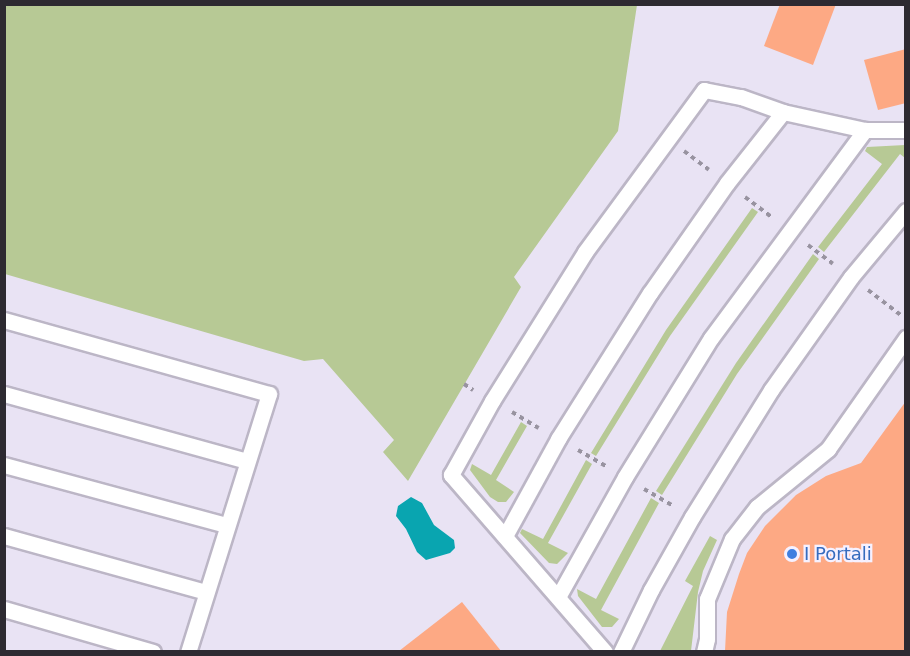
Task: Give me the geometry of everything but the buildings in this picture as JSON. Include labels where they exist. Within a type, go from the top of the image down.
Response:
[{"type":"lane","points":[[605,651],[452,475],[531,335],[585,252],[704,90],[741,97],[783,112],[865,130],[906,130]]},
{"type":"lane","points":[[505,536],[558,439],[650,293],[727,183],[783,112]]},
{"type":"lane","points":[[558,597],[625,477],[711,338],[865,130]]},
{"type":"lane","points":[[621,651],[651,590],[692,517],[771,390],[851,277],[906,211]]},
{"type":"lane","points":[[4,320],[269,394],[188,651]]},
{"type":"lane","points":[[704,651],[707,639],[707,599],[732,539],[757,507],[828,449],[906,338]]},
{"type":"lane","points":[[4,394],[248,461]]},
{"type":"lane","points":[[4,465],[227,525]]},
{"type":"lane","points":[[4,536],[206,592]]},
{"type":"lane","points":[[4,609],[153,651]]},
{"type":"path","points":[[677,145],[718,177]]},
{"type":"path","points":[[737,191],[778,222]]},
{"type":"path","points":[[806,243],[838,268]]},
{"type":"path","points":[[862,286],[902,316]]},
{"type":"path","points":[[503,408],[548,433]]},
{"type":"path","points":[[569,445],[614,471]]},
{"type":"path","points":[[635,483],[680,510]]},
{"type":"green space","points":[[4,5],[637,5],[618,131],[514,277],[521,287],[408,481],[383,452],[394,440],[323,359],[304,361],[5,274]]},
{"type":"green space","points":[[905,145],[905,158],[900,154],[824,252],[818,247],[882,164],[865,151],[867,147]]},
{"type":"green space","points":[[752,208],[758,212],[670,336],[596,456],[591,453],[666,330]]},
{"type":"green space","points":[[813,254],[819,259],[737,374],[662,495],[656,491],[736,363]]},
{"type":"green space","points":[[521,422],[527,426],[496,480],[514,492],[506,502],[498,502],[490,497],[470,470],[472,464],[491,475]]},
{"type":"green space","points":[[586,460],[592,464],[548,543],[568,553],[557,564],[549,563],[520,533],[522,529],[543,539]]},
{"type":"green space","points":[[651,498],[659,503],[601,610],[619,619],[612,627],[602,627],[578,596],[577,589],[596,599]]},
{"type":"green space","points":[[710,536],[717,540],[703,571],[698,592],[691,651],[660,651],[693,586],[685,581]]},
{"type":"water","points":[[411,497],[422,503],[434,525],[454,540],[455,548],[450,553],[426,560],[417,552],[406,529],[396,516],[398,506]]},
{"type":"place","name":"I Portali","points":[[792,554]]}]
